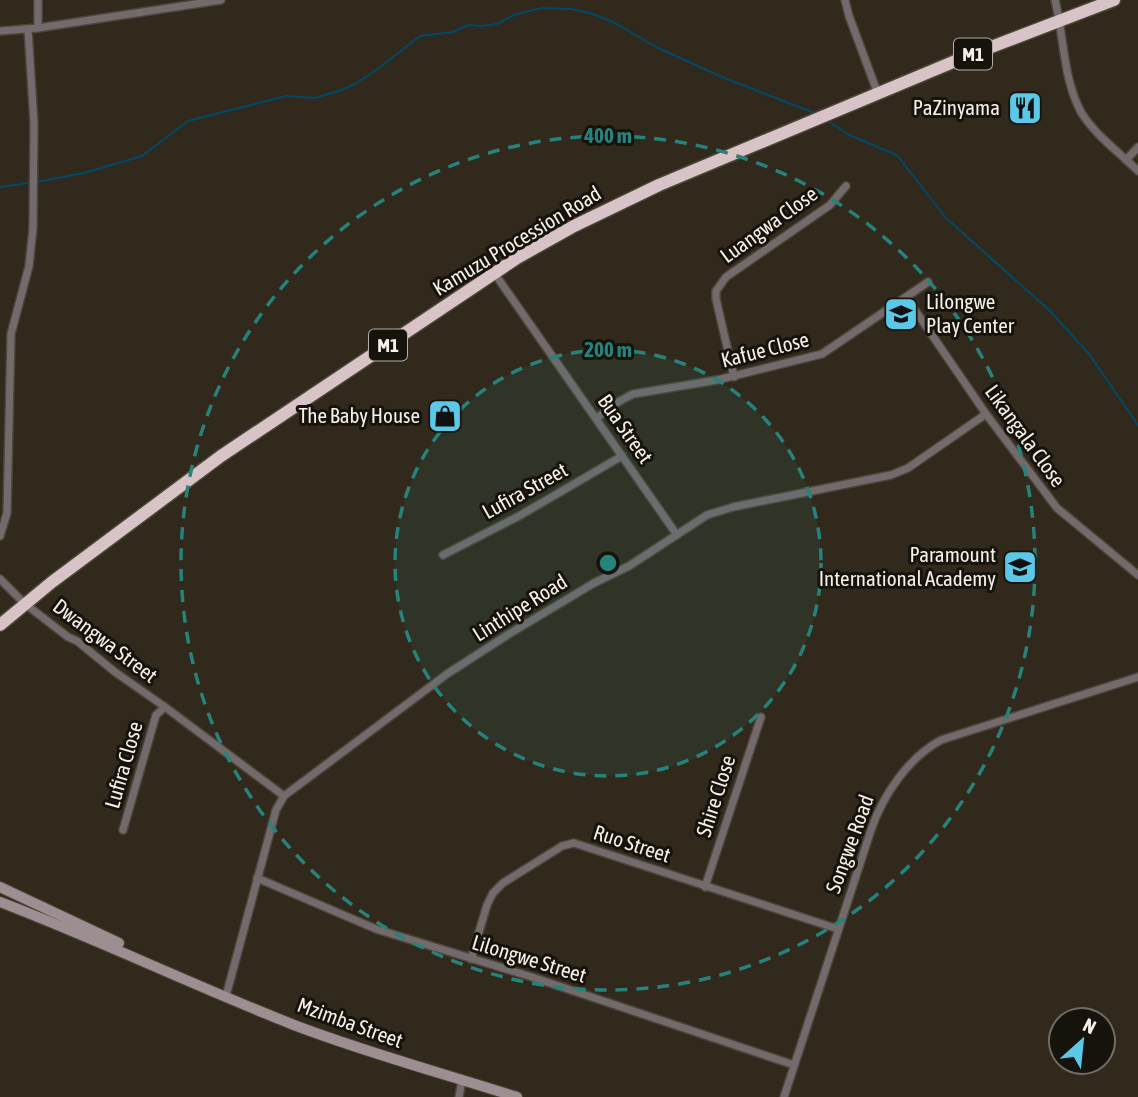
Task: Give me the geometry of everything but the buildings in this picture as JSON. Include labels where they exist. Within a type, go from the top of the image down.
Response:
[{"type":"highway","name":"Kamuzu Procession Road","points":[[0,625],[24,603],[221,456],[551,238],[620,202],[965,57],[1114,0]]},
{"type":"main road","points":[[0,887],[98,932],[175,974]]},
{"type":"main road","points":[[0,902],[175,974]]},
{"type":"main road","name":"Mzimba Street","points":[[175,974],[347,1044],[517,1097]]},
{"type":"street","points":[[38,0],[38,28]]},
{"type":"street","points":[[0,31],[38,28],[221,0]]},
{"type":"street","points":[[845,0],[878,94]]},
{"type":"street","points":[[1055,0],[1070,81],[1080,111],[1138,171]]},
{"type":"street","points":[[0,536],[7,513],[11,334],[29,266],[33,228],[34,123],[28,29]]},
{"type":"street","points":[[1126,160],[1138,147]]},
{"type":"street","name":"Luangwa Close","points":[[734,377],[716,299],[720,284],[737,268],[830,205],[846,186]]},
{"type":"street","name":"Bua Street","points":[[495,274],[677,535]]},
{"type":"street","name":"Kafue Close","points":[[597,418],[618,401],[633,394],[734,377],[822,354],[928,282]]},
{"type":"street","name":"Likangala Close","points":[[906,297],[986,414],[1057,508],[1138,575]]},
{"type":"street","name":"Linthipe Road","points":[[284,796],[447,674],[562,602],[629,566],[707,515],[719,510],[891,475],[908,468],[986,414]]},
{"type":"street","name":"Lufira Street","points":[[443,555],[519,516],[622,456]]},
{"type":"street","name":"Dwangwa Street","points":[[0,579],[24,603],[68,637],[77,641],[162,708],[284,796]]},
{"type":"street","name":"Songwe Road","points":[[784,1097],[884,797],[926,750],[950,737],[1138,677]]},
{"type":"street","name":"Lufira Close","points":[[123,830],[156,715],[162,708]]},
{"type":"street","name":"Shire Close","points":[[705,887],[761,717]]},
{"type":"street","points":[[226,996],[276,810],[284,796]]},
{"type":"street","name":"Ruo Street","points":[[471,959],[493,893],[503,883],[567,844],[583,846],[838,929]]},
{"type":"street","name":"Lilongwe Street","points":[[257,878],[376,929],[532,976],[794,1065]]},
{"type":"street","points":[[459,1097],[462,1080]]},
{"type":"waterway","points":[[36,182],[84,173],[142,156],[188,121],[286,96],[315,98],[342,90],[379,68],[420,36],[453,32],[468,25],[497,24],[514,15],[541,8],[572,9],[593,14],[722,77],[817,114]]},
{"type":"waterway","points":[[828,121],[849,135],[897,155],[946,218],[1049,310],[1089,354],[1138,425]]},
{"type":"waterway","points":[[0,187],[28,183]]},
{"type":"place","name":"PaZinyama","points":[[1025,108]]},
{"type":"place","name":"Lilongwe Play Center","points":[[901,314]]},
{"type":"place","name":"The Baby House","points":[[445,416]]},
{"type":"place","name":"Paramount International Academy","points":[[1020,567]]}]
